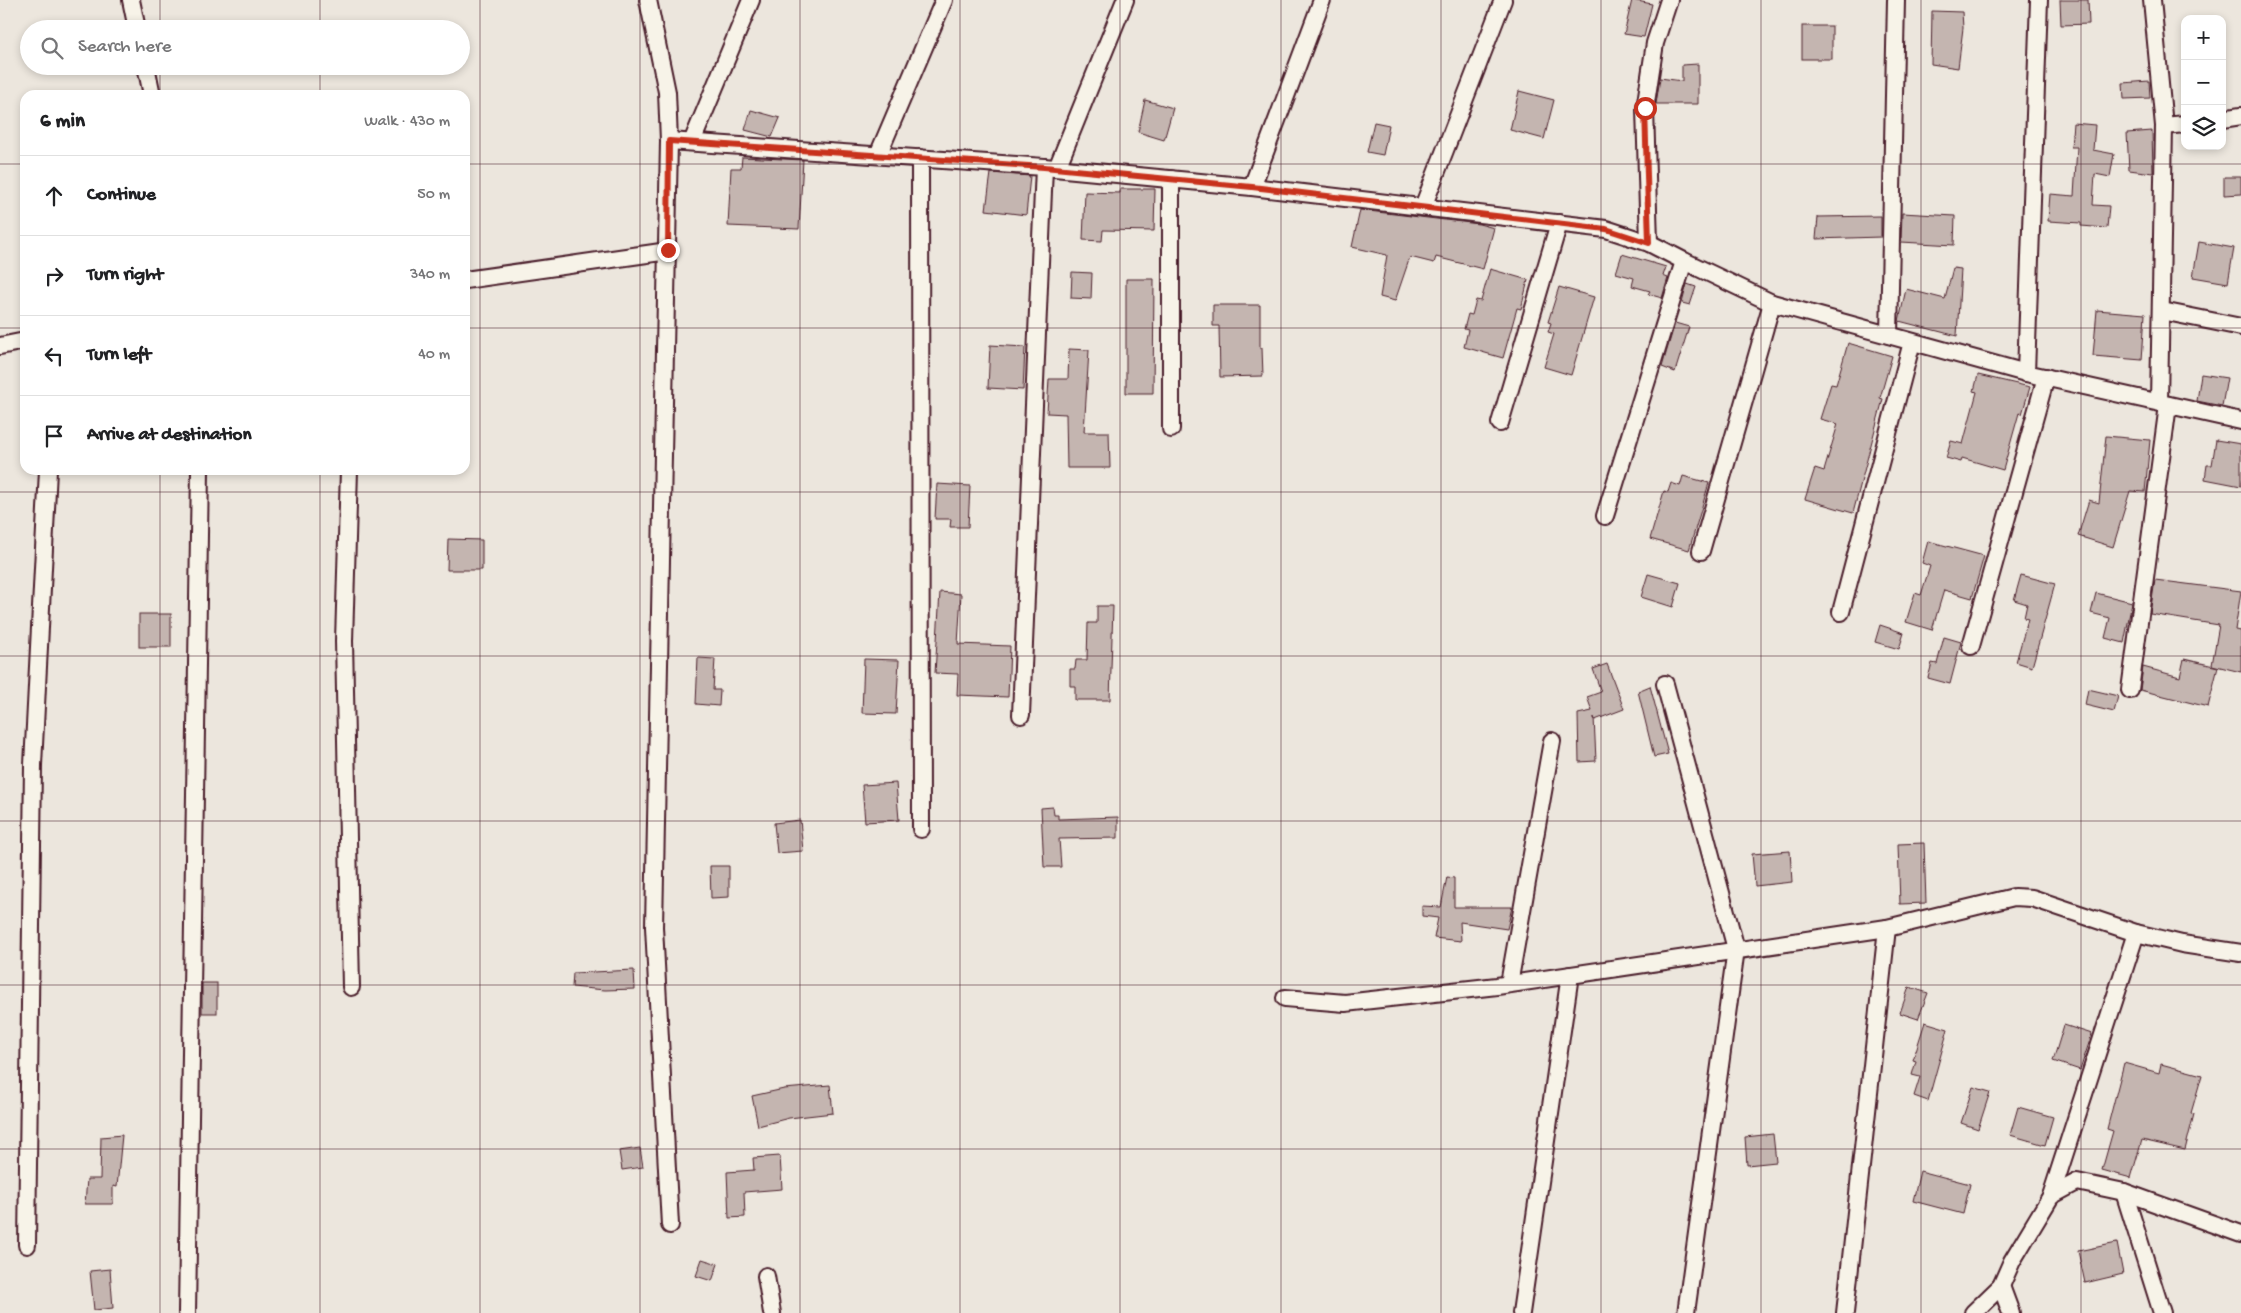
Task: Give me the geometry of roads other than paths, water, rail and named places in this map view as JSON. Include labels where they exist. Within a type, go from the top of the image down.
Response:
[{"type":"street","points":[[131,0],[135,20]]},
{"type":"street","points":[[648,0],[667,92],[669,141],[654,927],[670,1225]]},
{"type":"street","points":[[692,142],[751,0]]},
{"type":"street","points":[[878,155],[944,0]]},
{"type":"street","points":[[1021,715],[1050,167],[1125,0]]},
{"type":"street","points":[[1252,187],[1322,0]]},
{"type":"street","points":[[1423,207],[1504,0]]},
{"type":"street","points":[[1649,243],[1645,108],[1655,43],[1669,0]]},
{"type":"street","points":[[1888,335],[1896,0]]},
{"type":"street","points":[[2026,373],[2039,0]]},
{"type":"street","points":[[2130,690],[2164,403],[2162,311],[2164,126],[2152,0]]},
{"type":"street","points":[[148,75],[151,90]]},
{"type":"street","points":[[2226,118],[2241,116]]},
{"type":"street","points":[[2164,126],[2181,124]]},
{"type":"street","points":[[669,141],[1050,167],[1252,187],[1606,229],[1649,243],[1772,303],[2026,373],[2241,421]]},
{"type":"street","points":[[920,158],[921,829]]},
{"type":"street","points":[[1171,179],[1171,429]]},
{"type":"street","points":[[1500,423],[1559,223]]},
{"type":"street","points":[[470,279],[668,250]]},
{"type":"street","points":[[1604,516],[1684,261]]},
{"type":"street","points":[[1701,551],[1772,303]]},
{"type":"street","points":[[2162,311],[2241,327]]},
{"type":"street","points":[[0,346],[20,341]]},
{"type":"street","points":[[1841,612],[1912,342]]},
{"type":"street","points":[[1971,646],[2046,377]]},
{"type":"street","points":[[27,1245],[32,764],[48,475]]},
{"type":"street","points":[[187,1313],[200,475]]},
{"type":"street","points":[[349,475],[344,641],[351,987]]},
{"type":"street","points":[[1665,684],[1736,949],[1686,1313]]},
{"type":"street","points":[[1509,984],[1552,741]]},
{"type":"street","points":[[1285,998],[1345,1003],[1509,984],[1887,928],[2014,897],[2032,898],[2136,933],[2182,944],[2241,953]]},
{"type":"street","points":[[1845,1313],[1887,928]]},
{"type":"street","points":[[1973,1313],[2001,1286],[2012,1261],[2051,1196],[2136,933]]},
{"type":"street","points":[[1521,1313],[1570,975]]},
{"type":"street","points":[[2051,1196],[2077,1182],[2124,1192],[2241,1234]]},
{"type":"street","points":[[2124,1192],[2162,1313]]},
{"type":"street","points":[[766,1276],[772,1313]]},
{"type":"street","points":[[2001,1286],[2011,1313]]}]
